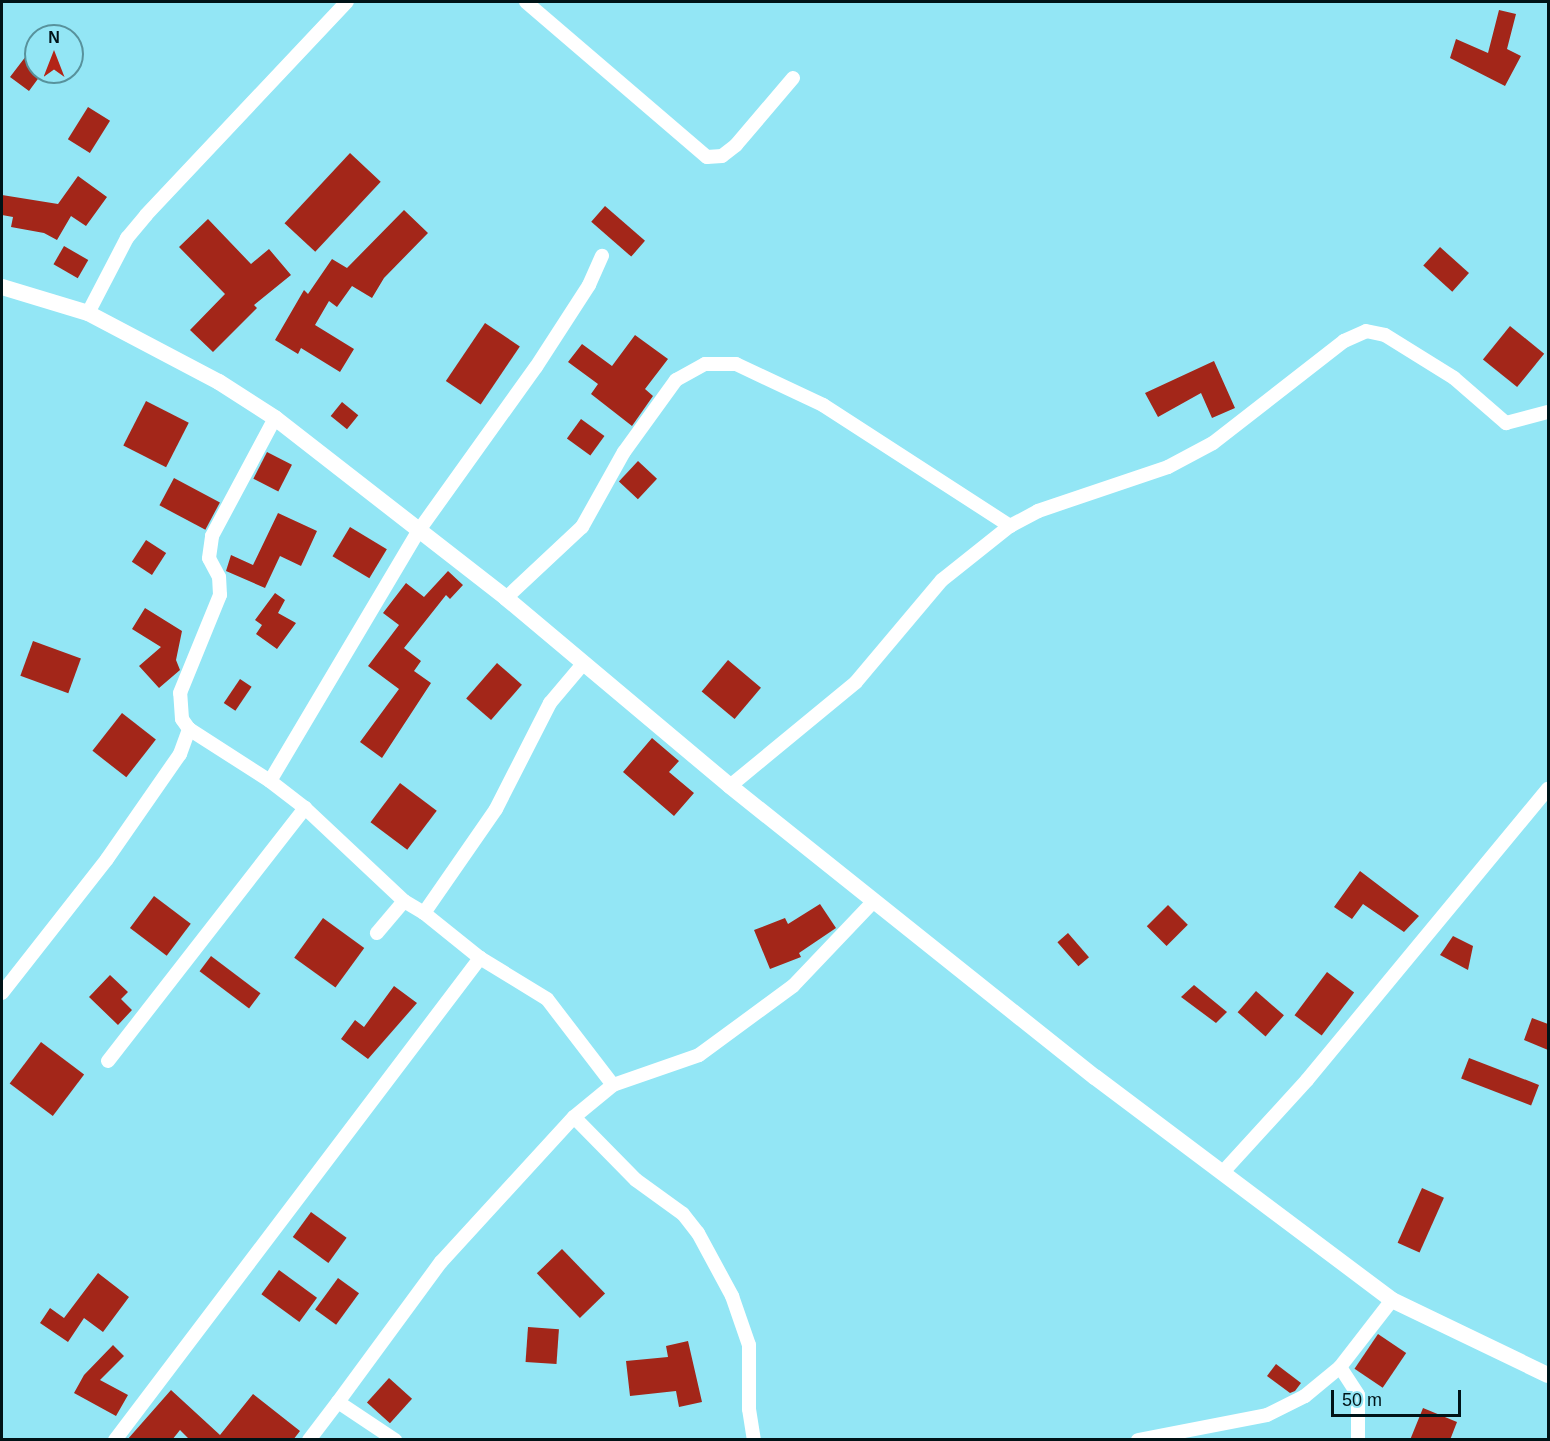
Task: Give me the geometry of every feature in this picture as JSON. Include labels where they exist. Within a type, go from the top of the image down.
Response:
[{"type":"street","points":[[88,313],[127,238],[146,215],[347,2]]},
{"type":"street","points":[[526,2],[707,157],[722,156],[735,145],[792,78]]},
{"type":"street","points":[[270,781],[417,533],[536,367],[589,285],[602,256]]},
{"type":"street","points":[[2,287],[88,313],[219,382],[275,418],[417,533],[506,598],[730,786],[874,901],[1222,1172],[1392,1300],[1548,1375]]},
{"type":"street","points":[[730,786],[856,682],[934,588],[1010,526],[1038,511],[1168,467],[1213,442],[1344,341],[1366,330],[1385,334],[1454,378],[1506,423],[1548,412]]},
{"type":"street","points":[[506,598],[582,527],[624,452],[676,380],[705,364],[736,364],[824,405],[1010,526]]},
{"type":"street","points":[[275,418],[212,536],[208,558],[219,577],[220,595],[180,693],[182,718],[189,729],[270,781],[305,808],[404,901],[424,913],[480,958],[547,999],[613,1085]]},
{"type":"street","points":[[424,913],[496,809],[550,703],[583,664]]},
{"type":"street","points":[[2,993],[107,859],[180,754],[189,729]]},
{"type":"street","points":[[1222,1172],[1307,1080],[1548,789]]},
{"type":"street","points":[[108,1060],[305,808]]},
{"type":"street","points":[[377,933],[404,901]]},
{"type":"street","points":[[309,1440],[441,1262],[574,1117],[613,1085],[699,1055],[792,986],[874,901]]},
{"type":"street","points":[[115,1440],[480,958]]},
{"type":"street","points":[[574,1117],[636,1180],[683,1214],[698,1233],[732,1296],[748,1345],[748,1409],[754,1440]]},
{"type":"street","points":[[1138,1440],[1267,1415],[1305,1396],[1340,1367],[1392,1300]]},
{"type":"street","points":[[1340,1367],[1358,1395],[1358,1440]]},
{"type":"street","points":[[338,1402],[395,1440]]},
{"type":"building","points":[[1499,10],[1516,14],[1507,49],[1521,56],[1505,86],[1450,58],[1456,39],[1488,53]]},
{"type":"building","points":[[24,59],[24,84],[34,84],[29,91],[10,77]]},
{"type":"building","points":[[88,107],[110,121],[90,153],[68,139]]},
{"type":"building","points":[[350,153],[381,182],[315,252],[285,223]]},
{"type":"building","points":[[78,176],[107,197],[86,226],[71,216],[57,240],[44,233],[11,227],[13,217],[2,215],[2,195],[58,204]]},
{"type":"building","points":[[605,206],[645,241],[631,257],[591,222]]},
{"type":"building","points":[[404,210],[428,233],[384,278],[372,298],[352,286],[337,307],[329,301],[315,325],[354,349],[340,372],[301,348],[298,354],[275,340],[304,290],[308,294],[332,259],[347,268]]},
{"type":"building","points":[[208,219],[251,264],[269,249],[291,275],[254,305],[257,308],[213,352],[190,330],[225,294],[179,247]]},
{"type":"building","points":[[64,246],[88,260],[78,278],[54,264]]},
{"type":"building","points":[[1440,247],[1469,273],[1452,292],[1423,266]]},
{"type":"building","points":[[485,323],[520,346],[481,405],[446,381]]},
{"type":"building","points":[[1510,326],[1544,354],[1517,387],[1483,359]]},
{"type":"building","points":[[635,335],[668,359],[645,389],[653,396],[632,426],[591,394],[598,384],[568,362],[582,344],[612,366]]},
{"type":"building","points":[[1214,361],[1235,408],[1212,418],[1201,393],[1158,417],[1145,393]]},
{"type":"building","points":[[146,401],[189,423],[166,467],[123,446]]},
{"type":"building","points":[[342,402],[358,415],[347,429],[331,416]]},
{"type":"building","points":[[581,419],[604,436],[590,455],[567,438]]},
{"type":"building","points":[[267,452],[292,465],[278,491],[253,479]]},
{"type":"building","points":[[638,461],[657,479],[638,499],[619,481]]},
{"type":"building","points":[[174,478],[220,502],[205,530],[159,505]]},
{"type":"building","points":[[278,513],[317,531],[301,566],[280,556],[265,588],[226,571],[231,555],[253,565]]},
{"type":"building","points":[[350,527],[387,549],[369,578],[332,556]]},
{"type":"building","points":[[146,540],[166,553],[152,575],[132,562]]},
{"type":"building","points":[[448,571],[463,585],[450,599],[446,595],[404,648],[421,661],[414,671],[431,683],[382,758],[360,742],[399,689],[368,666],[399,625],[383,613],[406,583],[424,597]]},
{"type":"building","points":[[275,593],[285,600],[278,613],[296,623],[277,649],[256,634],[262,625],[255,620]]},
{"type":"building","points":[[145,608],[182,631],[176,660],[180,670],[159,688],[139,666],[161,647],[132,629]]},
{"type":"building","points":[[33,641],[81,658],[68,693],[20,676]]},
{"type":"building","points":[[728,660],[761,688],[735,719],[702,691]]},
{"type":"building","points":[[497,663],[522,685],[491,720],[466,698]]},
{"type":"building","points":[[240,679],[252,687],[235,711],[224,703]]},
{"type":"building","points":[[122,713],[156,739],[126,777],[92,751]]},
{"type":"building","points":[[652,738],[679,761],[669,772],[694,793],[674,816],[623,772]]},
{"type":"building","points":[[400,783],[437,811],[407,850],[371,822]]},
{"type":"building","points":[[1360,871],[1419,916],[1404,932],[1363,904],[1352,919],[1334,907]]},
{"type":"building","points":[[154,896],[191,924],[167,956],[130,928]]},
{"type":"building","points":[[820,904],[836,928],[799,953],[801,957],[770,969],[754,930],[785,918],[788,924]]},
{"type":"building","points":[[1168,905],[1188,925],[1167,946],[1147,926]]},
{"type":"building","points":[[323,918],[364,948],[335,988],[294,958]]},
{"type":"building","points":[[1068,933],[1089,957],[1078,966],[1057,942]]},
{"type":"building","points":[[1453,936],[1473,946],[1468,970],[1440,955]]},
{"type":"building","points":[[211,956],[261,993],[249,1008],[200,971]]},
{"type":"building","points":[[1327,972],[1354,992],[1322,1036],[1295,1015]]},
{"type":"building","points":[[110,975],[128,992],[121,999],[132,1010],[118,1025],[89,997]]},
{"type":"building","points":[[1194,985],[1227,1012],[1216,1023],[1181,997]]},
{"type":"building","points":[[394,986],[417,1003],[368,1059],[341,1039],[355,1020],[364,1027]]},
{"type":"building","points":[[1256,991],[1284,1015],[1266,1036],[1238,1012]]},
{"type":"building","points":[[1532,1018],[1548,1024],[1548,1050],[1524,1040]]},
{"type":"building","points":[[41,1042],[84,1074],[53,1116],[10,1084]]},
{"type":"building","points":[[1469,1058],[1539,1085],[1531,1105],[1461,1079]]},
{"type":"building","points":[[1422,1188],[1444,1198],[1420,1253],[1398,1243]]},
{"type":"building","points":[[311,1212],[347,1238],[328,1263],[293,1237]]},
{"type":"building","points":[[562,1249],[605,1294],[580,1318],[537,1273]]},
{"type":"building","points":[[279,1270],[317,1298],[299,1322],[261,1294]]},
{"type":"building","points":[[98,1273],[129,1297],[103,1332],[84,1318],[68,1342],[40,1323],[50,1308],[64,1318]]},
{"type":"building","points":[[338,1278],[359,1293],[336,1325],[315,1310]]},
{"type":"building","points":[[528,1327],[559,1329],[556,1364],[526,1362]]},
{"type":"building","points":[[1378,1334],[1406,1353],[1383,1388],[1355,1369]]},
{"type":"building","points":[[688,1341],[702,1402],[679,1407],[676,1391],[630,1396],[626,1361],[668,1357],[666,1346]]},
{"type":"building","points":[[113,1345],[124,1356],[100,1380],[128,1395],[116,1416],[74,1393],[84,1375]]},
{"type":"building","points":[[1276,1364],[1301,1383],[1295,1391],[1290,1393],[1267,1376]]},
{"type":"building","points":[[389,1378],[412,1399],[390,1423],[367,1403]]},
{"type":"building","points":[[171,1390],[220,1435],[253,1394],[300,1431],[293,1440],[190,1440],[180,1430],[172,1440],[127,1440]]},
{"type":"building","points":[[1423,1408],[1457,1422],[1450,1440],[1410,1440]]}]
